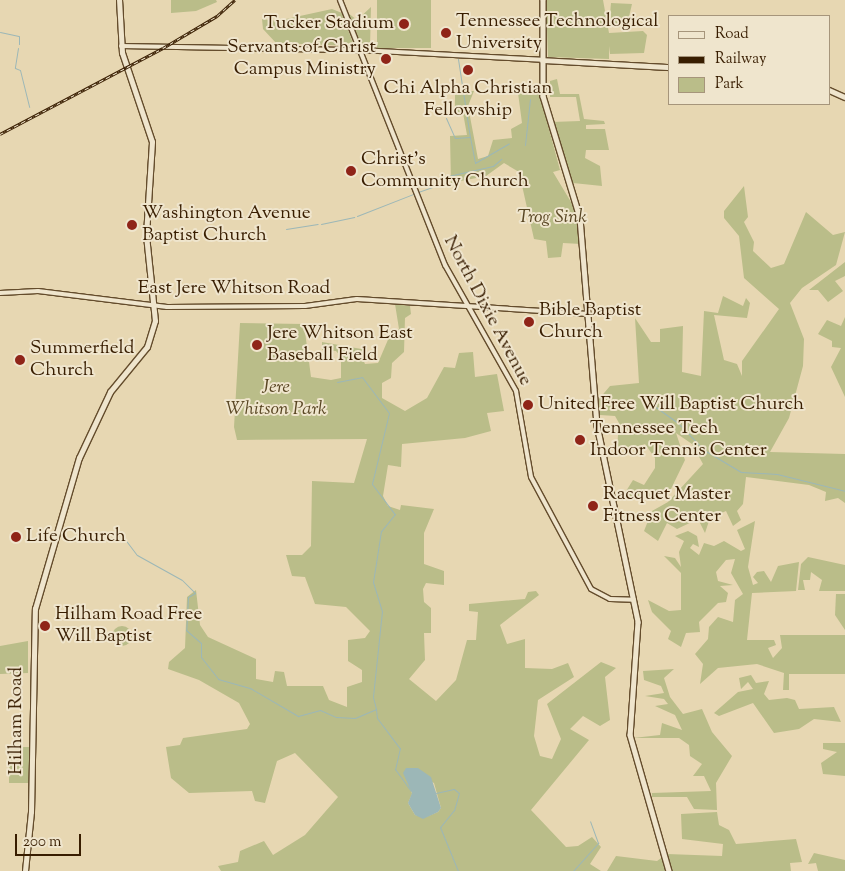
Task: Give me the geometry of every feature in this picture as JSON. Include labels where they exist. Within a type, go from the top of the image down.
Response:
[{"type":"main road","name":"Hilham Road","points":[[25,871],[32,773],[32,623],[78,458],[110,392],[148,347],[154,306],[146,235],[151,132],[121,46],[119,0]]},
{"type":"main road","points":[[543,0],[542,60],[548,120],[580,218],[599,440],[634,600],[638,630],[630,735],[669,871]]},
{"type":"main road","points":[[542,60],[668,67]]},
{"type":"main road","points":[[830,90],[845,97]]},
{"type":"street","name":"North Dixie Avenue","points":[[340,0],[445,266],[516,391],[528,470],[583,577],[603,597],[634,600]]},
{"type":"street","points":[[121,46],[360,50],[542,60]]},
{"type":"street","name":"East Jere Whitson Road","points":[[0,293],[38,291],[154,306],[306,306],[357,299],[469,309],[589,314]]},
{"type":"green space","points":[[171,0],[216,0],[217,2],[196,11],[171,13]]},
{"type":"green space","name":"Tucker Stadium","points":[[377,0],[431,0],[431,48],[377,48]]},
{"type":"green space","points":[[546,0],[603,0],[609,33],[643,31],[647,35],[644,53],[610,54],[609,46],[609,59],[548,57]]},
{"type":"green space","points":[[611,3],[632,4],[628,21],[609,26]]},
{"type":"green space","points":[[371,7],[370,48],[362,47],[348,13],[357,20]]},
{"type":"green space","points":[[332,9],[342,13],[354,46],[276,43],[263,29],[262,19],[277,21]]},
{"type":"green space","points":[[557,79],[560,94],[579,94],[584,119],[604,121],[605,124],[586,125],[586,129],[605,129],[609,150],[586,150],[585,158],[600,166],[602,186],[573,183],[552,122],[580,121],[576,97],[550,97],[550,81]]},
{"type":"green space","name":"Trog Sink","points":[[455,91],[474,91],[468,106],[478,159],[488,156],[493,140],[512,138],[511,129],[522,123],[518,93],[539,92],[560,170],[553,172],[574,207],[581,244],[563,243],[561,257],[548,258],[546,241],[534,239],[519,172],[504,163],[486,176],[451,183],[450,136],[467,135],[463,113],[455,112]]},
{"type":"green space","points":[[744,186],[748,217],[744,222],[754,242],[753,251],[771,268],[784,264],[806,212],[833,235],[845,232],[836,265],[802,288],[790,303],[804,339],[803,366],[789,418],[770,452],[845,454],[845,503],[838,498],[825,501],[826,492],[809,485],[746,477],[743,504],[737,511],[741,520],[733,526],[726,511],[710,518],[705,533],[698,519],[677,529],[667,523],[658,541],[644,531],[652,511],[668,502],[703,464],[692,444],[676,433],[685,460],[670,491],[662,497],[623,496],[633,480],[644,485],[655,468],[655,458],[645,444],[628,450],[617,448],[619,423],[615,416],[600,415],[599,399],[610,386],[639,383],[635,318],[651,342],[660,342],[660,329],[683,326],[682,372],[701,376],[704,311],[718,313],[723,296],[743,306],[746,298],[750,303],[747,318],[714,315],[724,360],[737,364],[742,376],[742,361],[779,309],[744,278],[739,236],[724,218],[724,211]]},
{"type":"green space","points":[[845,262],[845,276],[835,281],[843,291],[828,302],[818,290],[809,290]]},
{"type":"green space","name":"Jere Whitson Park","points":[[395,304],[410,306],[411,314],[405,318],[404,352],[392,363],[391,378],[382,383],[382,398],[405,411],[427,398],[444,367],[455,368],[459,353],[473,352],[475,377],[497,374],[504,411],[487,413],[491,431],[465,438],[402,444],[401,467],[388,465],[383,496],[388,506],[400,510],[401,505],[434,509],[424,533],[424,564],[444,571],[444,585],[426,583],[423,589],[424,602],[431,608],[431,633],[424,633],[425,660],[409,679],[436,701],[456,680],[467,640],[476,640],[478,612],[469,611],[469,604],[525,599],[528,592],[536,591],[539,595],[500,625],[507,644],[525,639],[525,668],[552,669],[568,663],[574,677],[538,700],[534,736],[540,756],[552,759],[561,739],[547,704],[601,662],[616,668],[605,677],[610,720],[600,726],[583,716],[570,729],[589,740],[531,810],[566,847],[578,846],[592,837],[601,847],[590,864],[601,871],[221,871],[218,866],[238,862],[240,851],[264,841],[273,855],[305,835],[338,797],[295,753],[277,761],[265,803],[255,801],[252,791],[189,793],[171,778],[166,747],[180,745],[183,738],[247,729],[250,724],[239,703],[199,680],[168,669],[169,662],[185,648],[187,597],[196,590],[200,625],[208,637],[256,659],[256,679],[273,682],[275,671],[284,672],[287,686],[323,686],[329,700],[347,707],[347,687],[362,682],[362,670],[348,661],[348,640],[365,638],[370,631],[346,607],[315,604],[305,577],[292,576],[286,555],[302,555],[311,546],[312,481],[354,483],[367,439],[237,440],[234,427],[240,323],[304,324],[311,377],[331,380],[341,378],[341,357],[336,351],[322,350],[322,342],[367,350],[362,357],[365,364],[378,363],[390,335],[399,329]],"holes":[[[406,768],[434,783],[441,808],[438,812],[426,817],[415,815],[408,803],[412,794]]]},
{"type":"green space","points":[[845,317],[845,397],[831,367],[841,348],[832,347],[832,341],[818,334],[827,320],[841,326]]},
{"type":"green space","points":[[755,521],[748,567],[753,585],[758,583],[753,577],[757,572],[764,571],[771,582],[778,566],[799,562],[796,591],[752,593],[747,640],[774,640],[776,645],[768,648],[773,658],[782,648],[780,635],[845,635],[845,674],[789,674],[789,690],[783,690],[784,673],[757,664],[718,668],[700,684],[703,664],[695,654],[708,639],[709,627],[718,617],[733,622],[735,600],[743,594],[731,573],[735,559],[726,560],[716,572],[718,581],[733,585],[720,586],[728,593],[726,602],[718,603],[699,622],[700,632],[686,633],[681,647],[668,639],[671,631],[652,612],[648,600],[669,611],[681,610],[681,573],[664,556],[675,558],[681,567],[679,552],[684,541],[675,536],[688,531],[697,536],[699,547],[693,544],[690,548],[699,555],[704,543],[714,546],[724,541],[741,551],[745,549],[737,530]]},
{"type":"green space","points":[[808,557],[845,565],[845,591],[819,591],[822,580],[811,572],[810,580],[803,580],[805,590],[798,590],[801,564]]},
{"type":"green space","points":[[836,594],[845,594],[845,630],[835,615]]},
{"type":"green space","points":[[122,626],[129,629],[132,636],[129,643],[122,646],[115,643],[112,636],[115,629]]},
{"type":"green space","points":[[28,641],[28,673],[0,674],[0,646]]},
{"type":"green space","points":[[674,669],[664,678],[670,697],[683,714],[702,709],[712,732],[732,756],[716,783],[717,810],[694,809],[687,797],[652,797],[652,793],[711,791],[704,776],[693,776],[702,764],[690,756],[689,745],[679,738],[633,738],[660,735],[662,723],[682,730],[675,715],[655,706],[668,704],[664,699],[645,696],[664,693],[661,686],[644,680],[643,671]]},
{"type":"green space","points":[[751,675],[756,683],[769,681],[764,694],[769,700],[787,698],[795,700],[799,709],[834,707],[841,722],[814,719],[799,729],[774,733],[753,703],[719,716],[714,713],[738,692],[753,689],[748,682],[741,689],[739,678]]},
{"type":"green space","points":[[823,743],[845,743],[845,776],[823,774],[821,763],[837,752],[823,749]]},
{"type":"green space","points":[[9,747],[29,747],[29,783],[9,783]]},
{"type":"green space","points":[[717,812],[719,825],[729,830],[736,844],[796,839],[802,862],[790,863],[791,871],[607,871],[616,856],[657,861],[667,854],[722,856],[723,844],[682,839],[681,814]]},
{"type":"green space","points":[[814,853],[845,860],[845,871],[818,871],[816,863],[808,864]]},
{"type":"water","points":[[406,768],[418,768],[431,777],[441,808],[438,812],[423,819],[415,815],[408,803],[412,793],[403,773]]},
{"type":"waterway","points":[[0,32],[19,36],[19,44]]},
{"type":"waterway","points":[[18,48],[15,68],[20,70],[29,107]]},
{"type":"waterway","points":[[458,59],[470,137]]},
{"type":"waterway","points":[[525,145],[530,99]]},
{"type":"waterway","points":[[446,118],[455,138],[470,137],[475,163],[509,143]]},
{"type":"waterway","points":[[418,192],[435,186],[444,177],[493,166],[501,159]]},
{"type":"waterway","points":[[357,216],[413,194]]},
{"type":"waterway","points":[[321,224],[354,217]]},
{"type":"waterway","points":[[286,229],[318,224]]},
{"type":"waterway","points":[[337,382],[362,377],[389,413],[372,484],[395,514],[381,531],[373,582],[382,611],[373,697],[376,709]]},
{"type":"waterway","points":[[643,398],[678,423],[704,450],[741,472],[777,474],[845,491]]},
{"type":"waterway","points":[[121,534],[137,555],[182,580],[195,593],[188,597],[186,630],[201,643],[201,657],[218,679],[250,688],[298,716],[320,710],[336,717],[355,718],[376,709],[377,718],[400,748],[395,769],[411,791]]},
{"type":"waterway","points":[[436,793],[454,789],[459,793],[454,810],[440,827],[458,871]]},
{"type":"waterway","points":[[573,871],[598,843],[590,821]]},
{"type":"railway","points":[[0,134],[163,48],[217,16],[235,0]]},
{"type":"place","name":"Tucker Stadium","points":[[404,24]]},
{"type":"place","name":"Tennessee Technological University","points":[[446,33]]},
{"type":"place","name":"Servants of Christ Campus Ministry","points":[[386,59]]},
{"type":"place","name":"Chi Alpha Christian Fellowship","points":[[468,70]]},
{"type":"place","name":"Christ's Community Church","points":[[351,171]]},
{"type":"place","name":"Washington Avenue Baptist Church","points":[[132,225]]},
{"type":"place","name":"Bible Baptist Church","points":[[529,322]]},
{"type":"place","name":"Jere Whitson East Baseball Field","points":[[257,345]]},
{"type":"place","name":"Summerfield Church","points":[[20,360]]},
{"type":"place","name":"United Free Will Baptist Church","points":[[528,405]]},
{"type":"place","name":"Tennessee Tech Indoor Tennis Center","points":[[580,440]]},
{"type":"place","name":"Racquet Master Fitness Center","points":[[593,506]]},
{"type":"place","name":"Life Church","points":[[16,537]]},
{"type":"place","name":"Hilham Road Free Will Baptist","points":[[45,626]]}]
